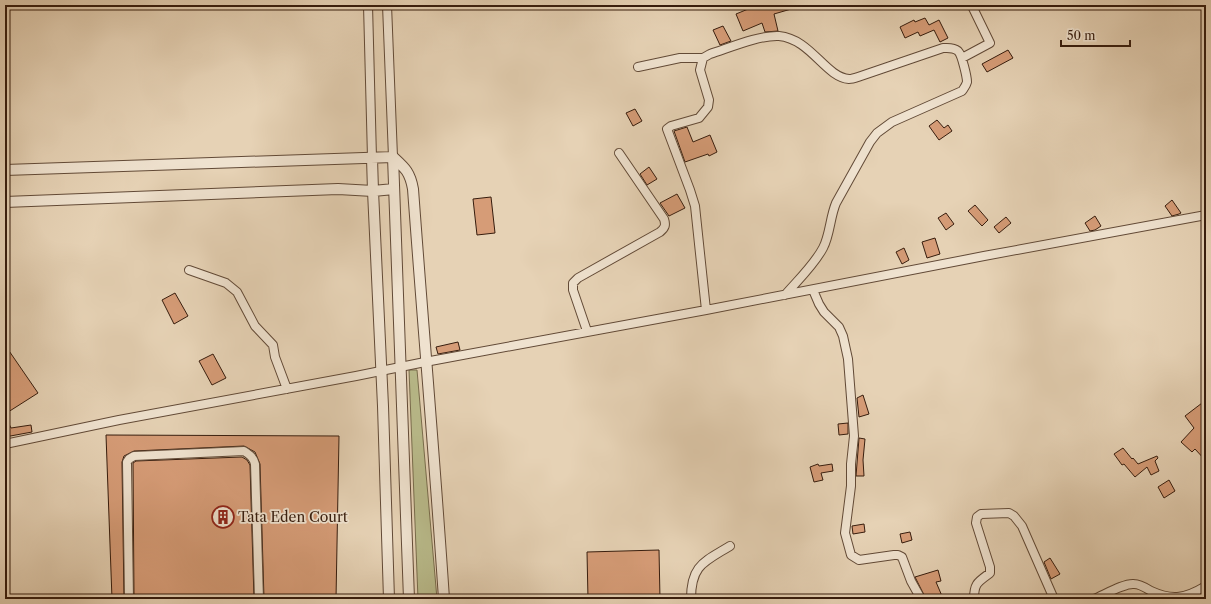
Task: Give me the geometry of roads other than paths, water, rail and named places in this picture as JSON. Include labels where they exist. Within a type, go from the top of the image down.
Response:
[{"type":"street","points":[[368,5],[373,191],[380,371],[383,406],[389,599]]},
{"type":"street","points":[[387,5],[409,599]]},
{"type":"street","points":[[962,58],[990,43],[972,6],[974,5]]},
{"type":"street","points":[[638,67],[680,58],[703,58],[710,54],[764,37],[778,36],[790,38],[800,43],[810,50],[830,69],[849,79],[942,48],[952,48],[958,52],[962,58],[967,80],[962,91],[892,122],[884,127],[870,142],[836,202],[824,247],[785,295]]},
{"type":"street","points":[[703,58],[700,70],[709,100],[708,107],[699,118],[671,126],[667,129],[667,132],[695,206],[706,310]]},
{"type":"street","points":[[587,331],[573,290],[573,283],[578,278],[660,232],[664,229],[665,224],[664,219],[619,153]]},
{"type":"street","points":[[5,170],[393,157],[405,168],[411,177],[425,362],[435,462],[444,599]]},
{"type":"street","points":[[5,202],[338,189],[373,191],[394,189]]},
{"type":"street","points":[[5,444],[119,420],[401,366],[813,290],[992,254],[1206,215]]},
{"type":"street","points":[[190,270],[226,283],[237,292],[255,326],[273,345],[275,357],[287,389]]},
{"type":"street","points":[[813,290],[824,312],[839,327],[843,336],[848,359],[854,436],[851,464],[851,486],[845,533],[849,550],[855,558],[859,560],[894,555],[902,557],[913,585],[921,599]]},
{"type":"street","points":[[129,599],[128,459],[134,456],[244,452],[250,454],[254,459],[255,464],[259,599]]},
{"type":"street","points":[[974,599],[974,589],[976,584],[990,573],[990,567],[976,523],[977,517],[981,514],[1009,513],[1014,516],[1022,526],[1054,599]]},
{"type":"street","points":[[691,599],[693,581],[697,570],[703,562],[730,546]]},
{"type":"street","points":[[1094,599],[1124,586],[1134,584],[1167,597],[1181,598],[1206,586]]},
{"type":"place","name":"Tata Eden Court","points":[[223,517]]}]
